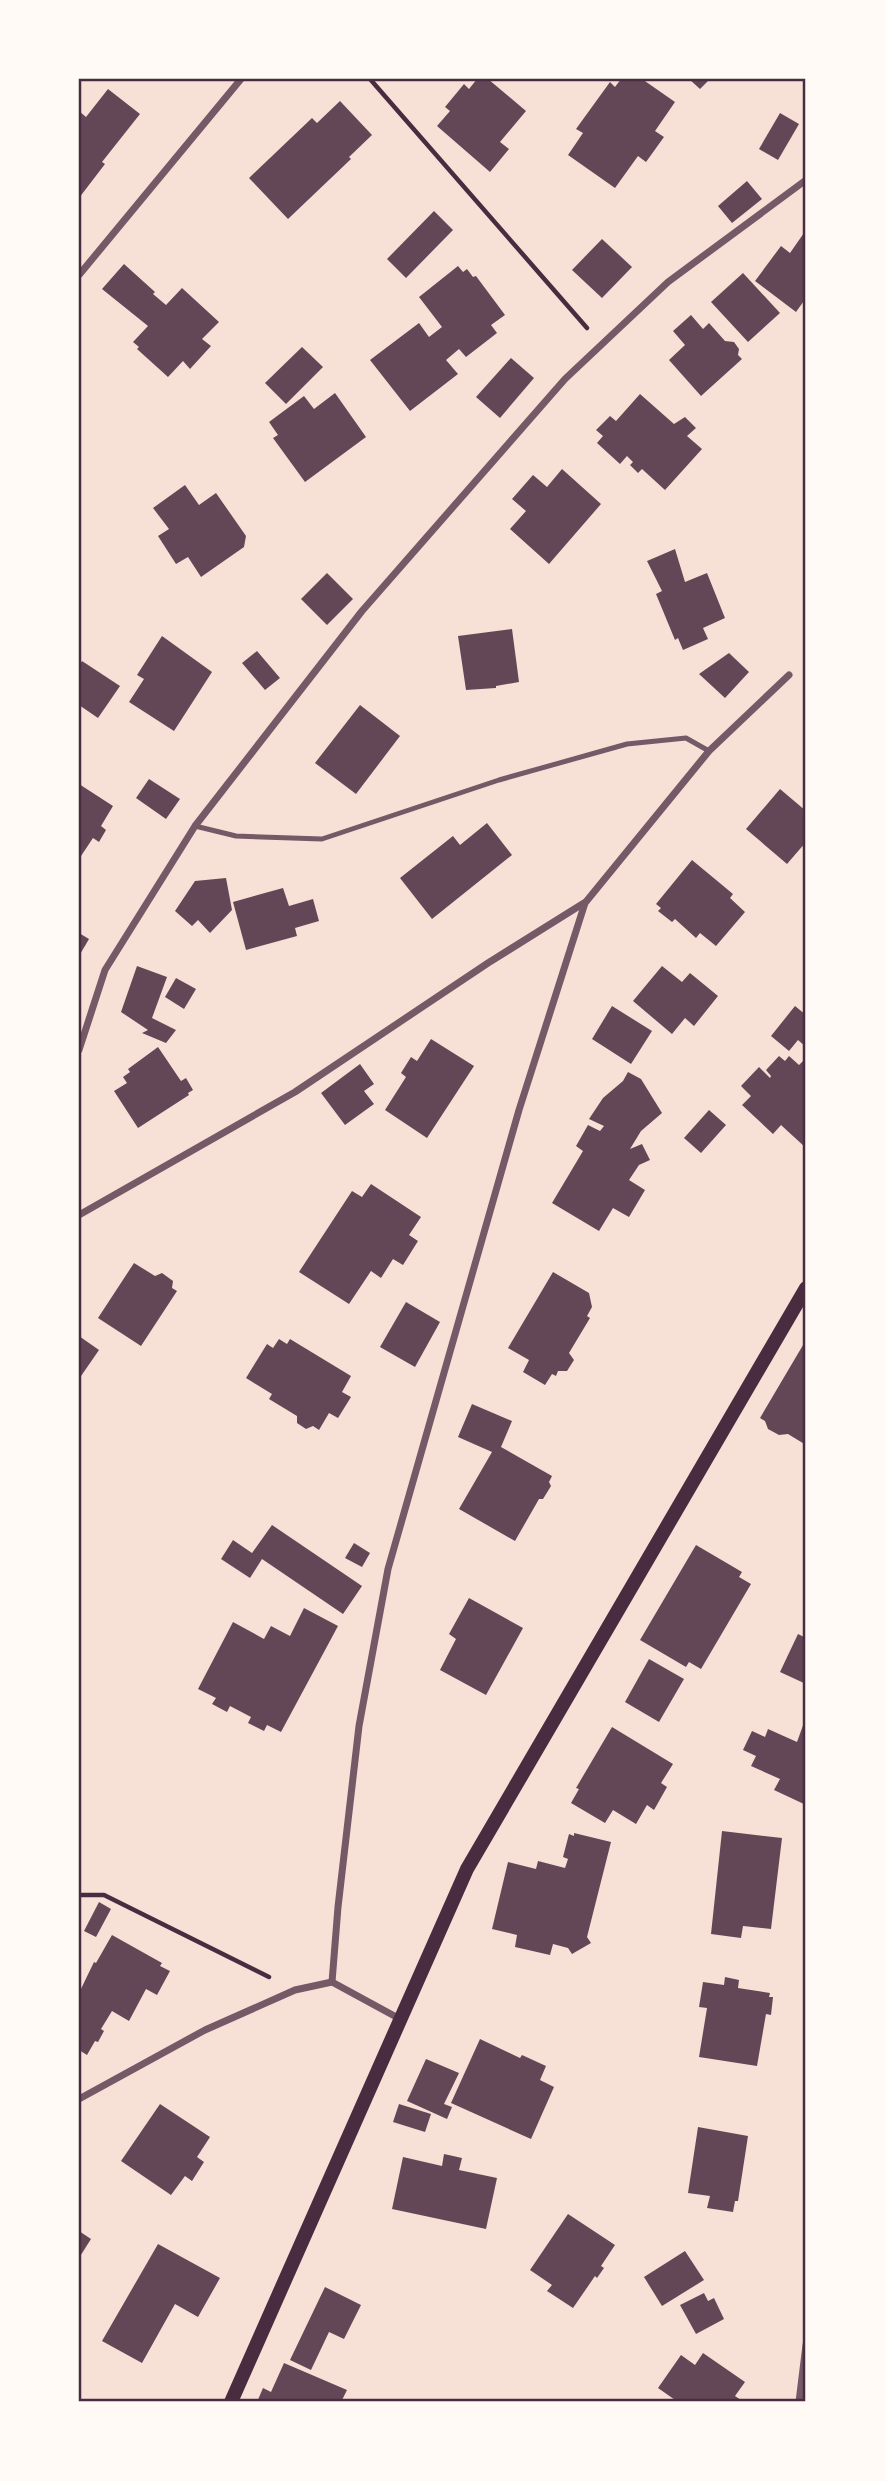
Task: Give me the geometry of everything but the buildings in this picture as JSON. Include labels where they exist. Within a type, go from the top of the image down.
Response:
[{"type":"main road","points":[[232,2402],[467,1869],[804,1293]]},
{"type":"street","points":[[79,275],[242,79]]},
{"type":"street","points":[[79,1050],[105,970],[195,826],[362,611],[565,379],[668,282],[806,180]]},
{"type":"street","points":[[79,1215],[295,1092],[488,963],[585,903],[709,751],[789,675]]},
{"type":"street","points":[[332,1982],[359,1726],[388,1569],[520,1110],[585,903]]},
{"type":"street","points":[[79,2099],[205,2030],[295,1990],[332,1982],[401,2020]]},
{"type":"street","points":[[799,2402],[806,2345]]},
{"type":"lane","points":[[195,826],[236,836],[322,839],[499,780],[627,744],[686,738],[709,751]]},
{"type":"path","points":[[370,79],[602,345]]},
{"type":"path","points":[[79,1895],[104,1895],[295,1990]]}]
